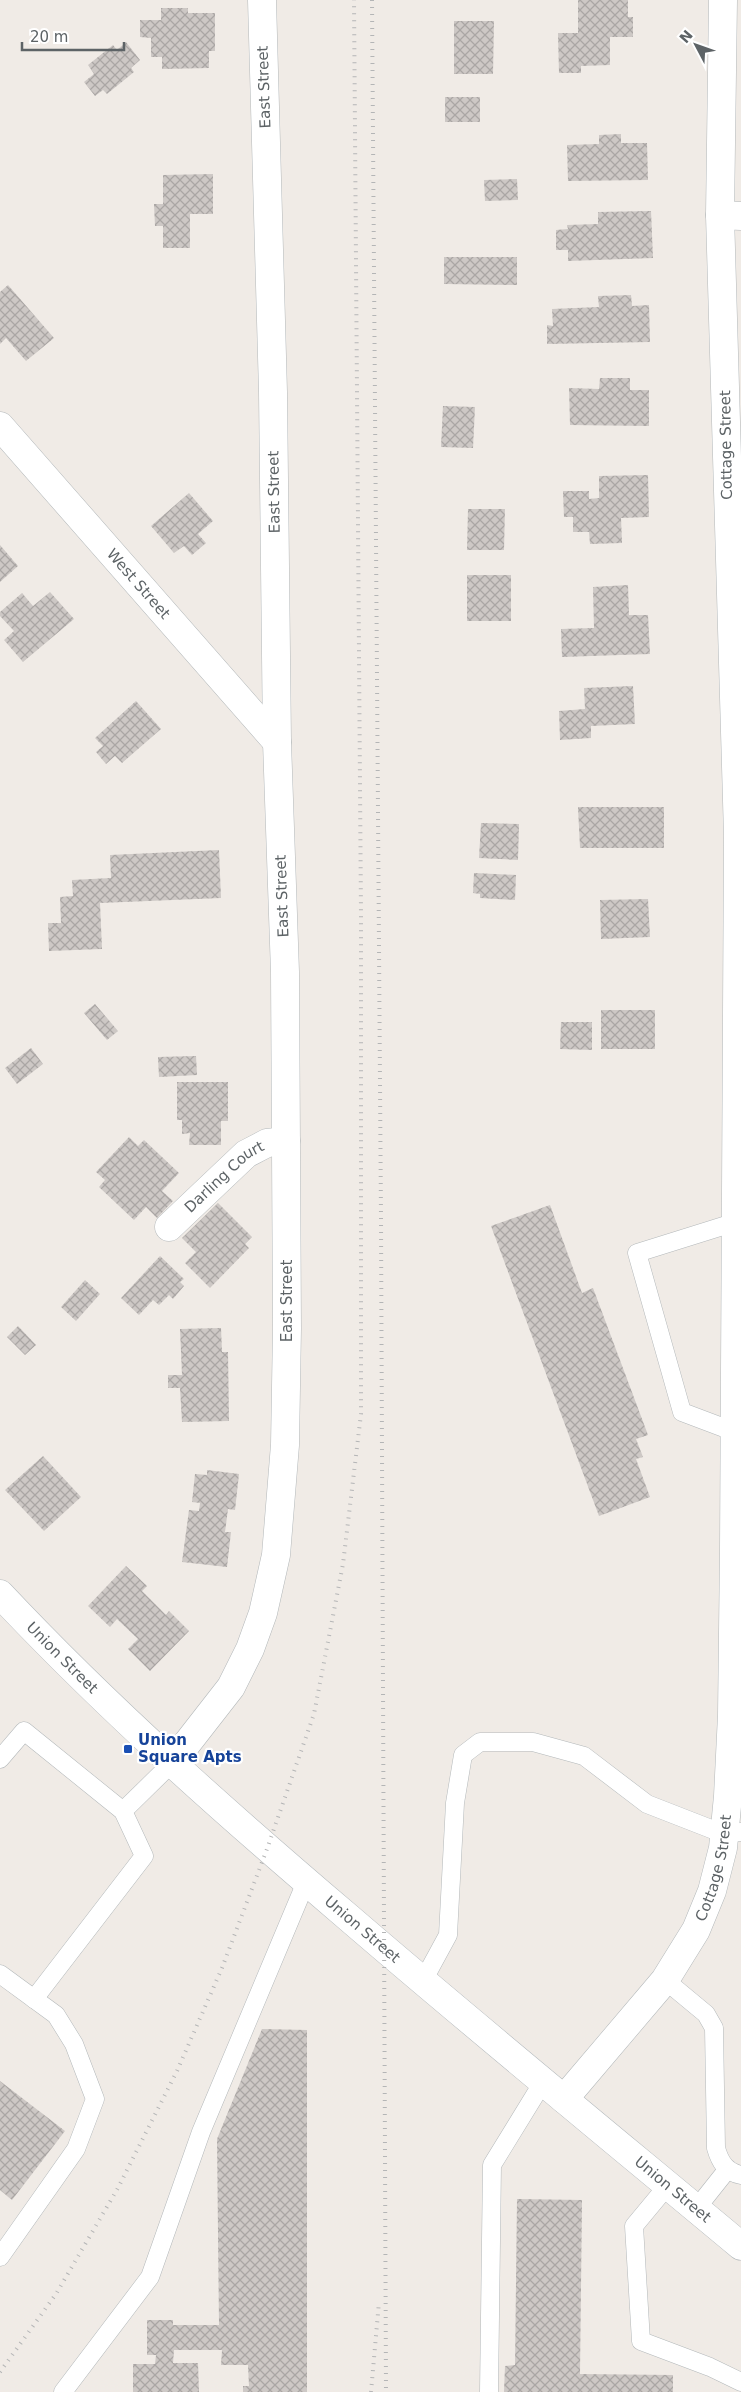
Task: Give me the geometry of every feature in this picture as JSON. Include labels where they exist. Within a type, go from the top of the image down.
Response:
[{"type":"street","name":"East Street","points":[[171,1764],[231,1687],[250,1649],[263,1613],[276,1555],[285,1426],[287,1328],[285,972],[277,742],[273,392],[262,0]]},
{"type":"street","name":"Cottage Street","points":[[564,2099],[665,1980],[682,1955],[705,1911],[722,1856],[733,1833],[732,1715],[736,1222],[739,1165],[738,835],[731,215],[723,0]]},
{"type":"street","name":"West Street","points":[[0,426],[277,742]]},
{"type":"street","name":"Darling Court","points":[[169,1227],[246,1154],[267,1143],[286,1141]]},
{"type":"street","name":"Union Street","points":[[0,1594],[61,1659],[171,1764],[423,1981],[741,2246]]},
{"type":"lane","points":[[735,1432],[682,1412],[637,1252],[736,1222]]},
{"type":"lane","points":[[0,1759],[24,1731],[123,1811],[144,1856],[34,2000]]},
{"type":"lane","points":[[423,1981],[448,1935],[455,1803],[463,1755],[480,1742],[533,1742],[584,1756],[647,1804],[733,1833]]},
{"type":"lane","points":[[123,1811],[171,1764]]},
{"type":"lane","points":[[63,2392],[150,2276],[202,2132],[306,1882]]},
{"type":"lane","points":[[0,1974],[56,2016],[74,2044],[94,2099],[76,2149],[0,2257]]},
{"type":"lane","points":[[665,1980],[706,2014],[714,2028],[716,2148],[719,2160],[734,2173],[696,2209]]},
{"type":"lane","points":[[489,2392],[492,2165],[543,2082]]},
{"type":"lane","points":[[668,2185],[634,2226],[641,2341],[710,2367],[741,2382]]},
{"type":"building","points":[[578,0],[628,0],[628,17],[633,17],[633,37],[610,37],[610,65],[581,66],[581,73],[559,73],[558,33],[578,33]]},
{"type":"building","points":[[161,8],[188,8],[188,13],[215,13],[215,51],[209,51],[209,68],[162,69],[162,57],[151,57],[151,38],[140,37],[140,20],[161,20]]},
{"type":"building","points":[[454,21],[494,21],[493,74],[454,74]]},
{"type":"building","points":[[126,42],[140,60],[131,68],[134,72],[107,94],[103,90],[95,96],[84,82],[94,74],[88,65],[113,45],[117,50]]},
{"type":"building","points":[[445,97],[480,97],[480,122],[445,122]]},
{"type":"building","points":[[621,134],[621,143],[647,143],[648,180],[568,181],[567,145],[599,144],[599,135]]},
{"type":"building","points":[[213,174],[213,214],[190,214],[190,248],[163,248],[163,226],[155,226],[154,204],[163,204],[163,175]]},
{"type":"building","points":[[517,179],[518,200],[485,201],[484,180]]},
{"type":"building","points":[[651,211],[653,258],[568,261],[568,250],[556,250],[556,230],[568,229],[567,225],[598,224],[598,212]]},
{"type":"building","points":[[444,257],[517,257],[517,285],[444,284]]},
{"type":"building","points":[[8,285],[54,338],[26,361],[6,338],[0,344],[0,292]]},
{"type":"building","points":[[631,295],[632,306],[649,305],[650,342],[547,344],[547,325],[553,326],[552,309],[599,307],[598,296]]},
{"type":"building","points":[[600,378],[630,378],[630,390],[649,390],[649,426],[570,425],[569,388],[599,389]]},
{"type":"building","points":[[443,406],[475,407],[473,448],[441,447]]},
{"type":"building","points":[[648,475],[649,517],[621,518],[622,543],[590,544],[589,532],[573,532],[573,517],[564,517],[563,491],[589,491],[589,499],[599,498],[599,476]]},
{"type":"building","points":[[189,493],[213,521],[198,534],[206,543],[192,555],[184,546],[174,553],[151,526]]},
{"type":"building","points":[[468,509],[505,509],[504,550],[467,550]]},
{"type":"building","points":[[0,545],[18,566],[0,582]]},
{"type":"building","points":[[467,575],[511,575],[511,621],[467,621]]},
{"type":"building","points":[[628,585],[629,615],[648,615],[650,654],[562,657],[561,629],[594,628],[593,587]]},
{"type":"building","points":[[50,592],[74,619],[23,662],[4,640],[14,631],[0,616],[0,612],[22,593],[33,606]]},
{"type":"building","points":[[633,686],[635,724],[591,726],[591,738],[560,740],[559,711],[585,709],[584,688]]},
{"type":"building","points":[[136,701],[161,729],[122,763],[115,756],[106,764],[96,752],[103,746],[95,738]]},
{"type":"building","points":[[578,807],[664,807],[664,848],[580,848]]},
{"type":"building","points":[[481,823],[519,824],[518,860],[479,858]]},
{"type":"building","points":[[219,850],[221,898],[100,903],[102,949],[49,951],[48,923],[61,923],[60,897],[73,896],[72,880],[111,878],[110,855]]},
{"type":"building","points":[[474,873],[516,875],[515,900],[480,898],[480,894],[473,893]]},
{"type":"building","points":[[648,899],[650,937],[601,939],[600,900]]},
{"type":"building","points":[[95,1004],[118,1031],[107,1040],[84,1013]]},
{"type":"building","points":[[601,1010],[655,1010],[655,1049],[601,1049]]},
{"type":"building","points":[[561,1022],[592,1022],[592,1050],[560,1049]]},
{"type":"building","points":[[31,1048],[43,1064],[17,1084],[5,1068]]},
{"type":"building","points":[[196,1056],[197,1075],[159,1077],[158,1057]]},
{"type":"building","points":[[177,1082],[228,1082],[228,1121],[221,1121],[221,1145],[189,1145],[190,1133],[182,1134],[182,1120],[177,1120]]},
{"type":"building","points":[[129,1137],[138,1146],[144,1140],[179,1173],[162,1191],[173,1201],[157,1218],[146,1207],[134,1220],[99,1187],[105,1180],[96,1172]]},
{"type":"building","points":[[218,1203],[252,1237],[245,1244],[249,1248],[210,1288],[185,1263],[196,1252],[182,1238]]},
{"type":"building","points":[[550,1205],[582,1293],[593,1288],[648,1435],[636,1439],[643,1457],[636,1459],[650,1497],[599,1516],[491,1226]]},
{"type":"building","points":[[160,1256],[184,1279],[180,1282],[184,1286],[173,1299],[169,1295],[159,1305],[153,1300],[139,1315],[121,1298]]},
{"type":"building","points":[[85,1280],[100,1294],[76,1321],[61,1307]]},
{"type":"building","points":[[18,1326],[36,1345],[25,1355],[7,1337]]},
{"type":"building","points":[[221,1328],[222,1352],[228,1352],[229,1421],[182,1422],[180,1388],[168,1388],[168,1375],[182,1375],[180,1329]]},
{"type":"building","points":[[43,1456],[81,1497],[44,1531],[5,1490]]},
{"type":"building","points":[[207,1470],[239,1474],[235,1510],[228,1509],[225,1532],[231,1532],[227,1567],[182,1562],[189,1510],[199,1511],[200,1503],[192,1502],[195,1474],[207,1475]]},
{"type":"building","points":[[126,1566],[147,1586],[142,1591],[166,1615],[169,1611],[189,1631],[150,1671],[128,1649],[138,1639],[117,1619],[110,1627],[88,1606]]},
{"type":"building","points":[[262,2029],[307,2030],[307,2392],[243,2392],[243,2386],[249,2386],[248,2365],[221,2365],[222,2350],[174,2350],[173,2363],[198,2363],[199,2392],[133,2392],[133,2364],[155,2364],[156,2355],[147,2355],[147,2320],[173,2320],[173,2325],[219,2325],[217,2139]]},
{"type":"building","points":[[0,2081],[65,2131],[12,2200],[0,2190]]},
{"type":"building","points":[[517,2199],[582,2200],[580,2374],[673,2375],[673,2392],[504,2392],[505,2366],[515,2365]]},
{"type":"railway","points":[[0,2372],[56,2294],[118,2188],[177,2071],[222,1968],[267,1849],[314,1714],[343,1564],[361,1414],[361,915],[354,0]]},
{"type":"railway","points":[[372,0],[381,1218],[386,2392]]},
{"type":"railway","points":[[371,2392],[379,2302]]},
{"type":"place","name":"Union Square Apts","points":[[128,1749]]}]
